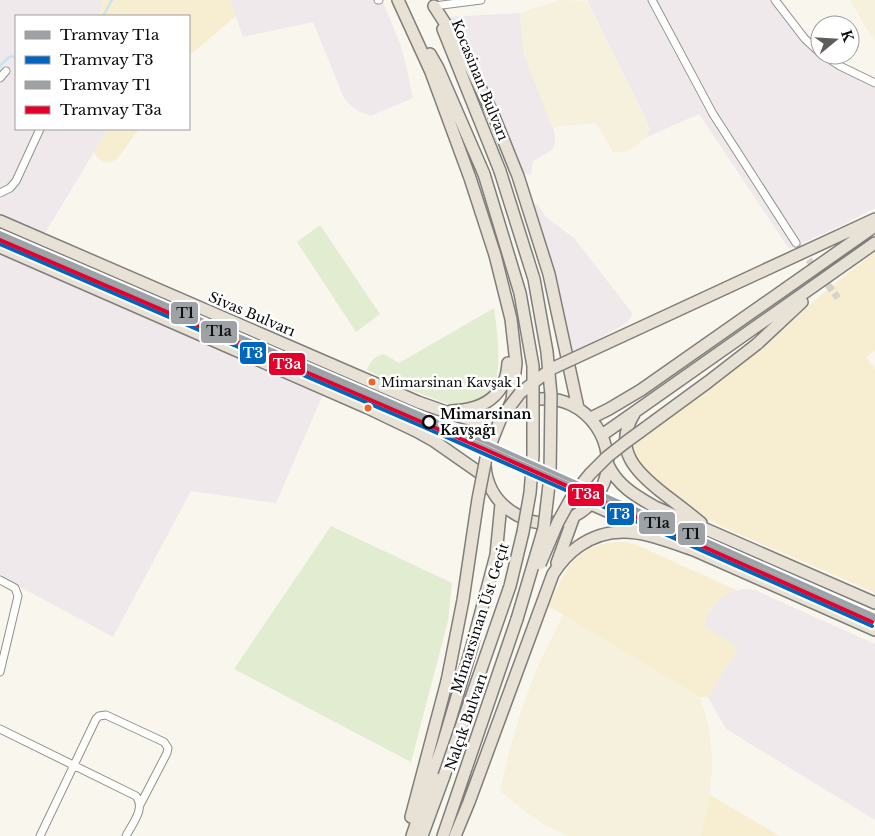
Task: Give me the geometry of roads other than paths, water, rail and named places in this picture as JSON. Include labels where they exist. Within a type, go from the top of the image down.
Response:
[{"type":"highway","name":"Mimarsinan Üst Geçit","points":[[399,0],[438,68],[484,174],[520,293],[533,366],[533,455],[530,493],[523,532],[510,586],[444,776]]},
{"type":"highway","points":[[399,0],[431,72],[470,178],[495,255],[511,319],[516,363],[512,400],[504,416]]},
{"type":"highway","points":[[432,3],[461,48],[518,176],[549,274],[578,408]]},
{"type":"highway","name":"Kocasinan Bulvarı","points":[[432,3],[500,171],[534,279],[547,352],[551,395],[550,476],[544,528],[517,618]]},
{"type":"highway","points":[[406,836],[447,681],[463,600],[487,453],[501,418],[520,393],[551,369],[875,219]]},
{"type":"highway","name":"Sivas Bulvarı","points":[[0,221],[418,402],[438,410],[495,426]]},
{"type":"highway","points":[[591,418],[642,390],[875,226]]},
{"type":"highway","points":[[602,435],[875,243]]},
{"type":"highway","points":[[0,247],[368,408],[434,441],[487,478]]},
{"type":"highway","points":[[517,618],[558,522],[573,495],[584,481],[607,457],[757,344],[833,273]]},
{"type":"highway","points":[[438,410],[475,408],[483,405],[499,391],[504,384],[508,372],[511,319]]},
{"type":"highway","points":[[539,399],[566,402],[578,408],[591,418],[602,435],[608,455],[606,476],[598,495],[583,511],[559,522],[536,522],[514,514],[501,504],[490,487],[487,478],[485,450],[495,426],[514,408],[526,402],[539,399]]},
{"type":"highway","points":[[635,412],[629,423],[626,436],[626,449],[631,462],[646,479],[710,530]]},
{"type":"highway","points":[[608,465],[616,478],[633,494],[671,514],[875,603]]},
{"type":"highway","points":[[412,836],[443,744],[475,637],[496,555],[501,504]]},
{"type":"highway","points":[[591,504],[875,630]]},
{"type":"highway","points":[[455,836],[574,516]]},
{"type":"highway","points":[[553,574],[575,548],[592,538],[608,532],[624,531],[645,534],[694,550]]},
{"type":"highway","name":"Nalçık Bulvarı","points":[[443,836],[517,618]]},
{"type":"highway","name":"Nalçık Bulvarı","points":[[422,836],[444,776]]},
{"type":"street","points":[[432,3],[481,0]]},
{"type":"street","points":[[652,0],[713,114],[796,243]]},
{"type":"street","points":[[775,0],[810,43]]},
{"type":"street","points":[[838,65],[875,83]]},
{"type":"street","points":[[0,78],[6,71]]},
{"type":"street","points":[[0,193],[10,188],[16,181],[40,130]]},
{"type":"street","points":[[0,580],[15,588],[18,596],[0,672]]},
{"type":"street","points":[[40,836],[96,719],[102,715],[106,715],[164,742],[168,748],[126,836]]},
{"type":"street","points":[[0,729],[136,796],[140,805]]},
{"type":"waterway","points":[[104,15],[112,0]]},
{"type":"waterway","points":[[0,66],[9,57],[15,56]]},
{"type":"tunnel","points":[[796,243],[838,298]]},
{"type":"tram line","name":"T1","points":[[0,233],[487,443],[875,616]]},
{"type":"tram line","name":"T1a","points":[[0,237],[429,422],[875,620]]},
{"type":"tram line","name":"T3a","points":[[0,240],[484,449],[872,622]]},
{"type":"tram line","name":"T3","points":[[0,244],[426,428],[872,626]]},
{"type":"place","name":"Mimarsinan Kavşak 1","points":[[372,382]]},
{"type":"place","name":"Mimarsinan Kavşağı","points":[[429,422]]}]
